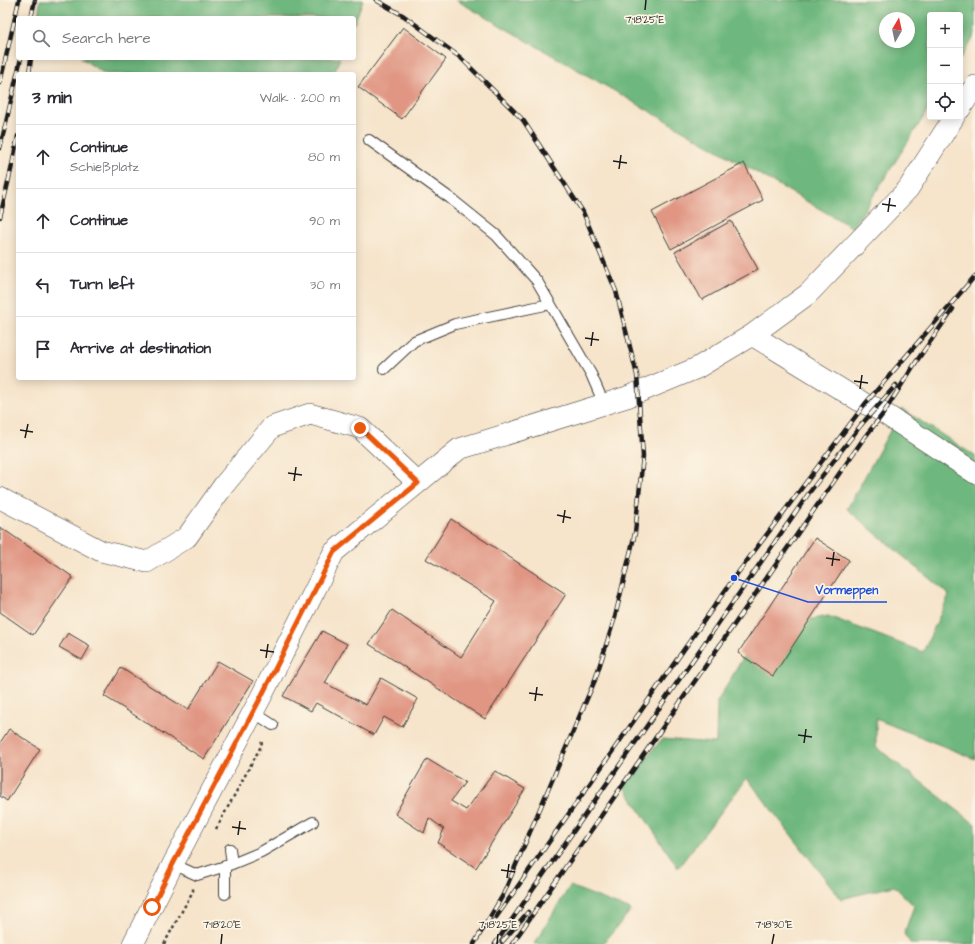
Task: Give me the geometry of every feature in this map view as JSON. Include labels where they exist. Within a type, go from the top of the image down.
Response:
[{"type":"street","points":[[963,104],[975,86]]},
{"type":"street","points":[[133,944],[173,864],[264,714],[334,552],[459,449],[627,397],[697,368],[752,335],[808,294],[908,189],[952,120]]},
{"type":"street","points":[[752,335],[865,404],[876,408],[975,473]]},
{"type":"street","points":[[0,498],[101,551],[147,562],[187,537],[224,485],[272,427],[310,414],[360,428],[418,483]]},
{"type":"lane","points":[[369,140],[450,198],[496,235],[537,281],[591,374],[604,404]]},
{"type":"lane","points":[[384,369],[414,341],[455,324],[550,304]]},
{"type":"lane","points":[[173,864],[197,875],[261,852],[312,822]]},
{"type":"lane","points":[[225,894],[230,849]]},
{"type":"path","points":[[215,831],[260,748],[264,714]]},
{"type":"path","points":[[164,944],[193,891],[193,873]]},
{"type":"green space","points":[[40,0],[363,0],[356,19],[356,16],[38,16]]},
{"type":"green space","points":[[456,0],[975,0],[975,35],[963,54],[963,12],[927,12],[927,112],[853,228]]},
{"type":"green space","points":[[84,60],[339,60],[335,72],[102,72]]},
{"type":"green space","points":[[902,409],[975,456],[975,759],[876,719],[876,747],[975,824],[975,944],[911,944],[904,934],[914,906],[894,886],[841,899],[747,778],[678,868],[623,785],[662,739],[716,743],[717,702],[760,629],[828,616],[923,652],[949,595],[847,509]]},
{"type":"green space","points":[[570,886],[631,910],[603,944],[534,944]]},
{"type":"building","points":[[403,27],[446,59],[402,119],[358,87]]},
{"type":"building","points":[[744,163],[763,200],[671,249],[652,212]]},
{"type":"building","points":[[731,221],[758,269],[702,300],[675,252]]},
{"type":"building","points":[[451,519],[566,594],[485,719],[369,644],[392,610],[461,657],[496,601],[426,559]]},
{"type":"building","points":[[0,527],[73,577],[33,635],[0,612]]},
{"type":"building","points":[[815,538],[849,560],[773,676],[738,653]]},
{"type":"building","points":[[322,631],[347,644],[325,683],[366,705],[381,678],[418,699],[402,727],[384,717],[374,735],[316,703],[311,711],[283,696]]},
{"type":"building","points":[[68,633],[90,646],[82,660],[59,647]]},
{"type":"building","points":[[218,661],[253,681],[204,759],[104,696],[121,668],[188,710]]},
{"type":"building","points":[[9,729],[40,749],[7,801],[0,796],[0,743]]},
{"type":"building","points":[[427,759],[465,782],[451,801],[466,810],[495,771],[525,789],[476,868],[438,843],[444,829],[429,818],[424,833],[395,814]]},
{"type":"railway","points":[[0,83],[19,0]]},
{"type":"railway","points":[[31,16],[35,0]]},
{"type":"railway","points":[[376,0],[404,16],[461,58],[523,120],[583,212],[616,291],[637,375],[643,456],[635,533],[615,617],[595,680],[503,895],[474,944]]},
{"type":"railway","points":[[18,72],[21,60]]},
{"type":"railway","points":[[29,72],[31,60]]},
{"type":"railway","points":[[0,148],[16,79]]},
{"type":"railway","points":[[0,217],[16,146]]},
{"type":"railway","points":[[490,926],[734,578],[865,404],[975,276]]},
{"type":"railway","points":[[512,944],[864,438],[883,414],[916,362],[953,309]]},
{"type":"railway","points":[[495,944],[809,493],[861,425],[896,385]]},
{"type":"railway","points":[[502,942],[528,912]]},
{"type":"place","name":"Vormeppen","points":[[734,578]]},
{"type":"route","points":[[152,907],[334,552],[418,483],[360,428]]}]
